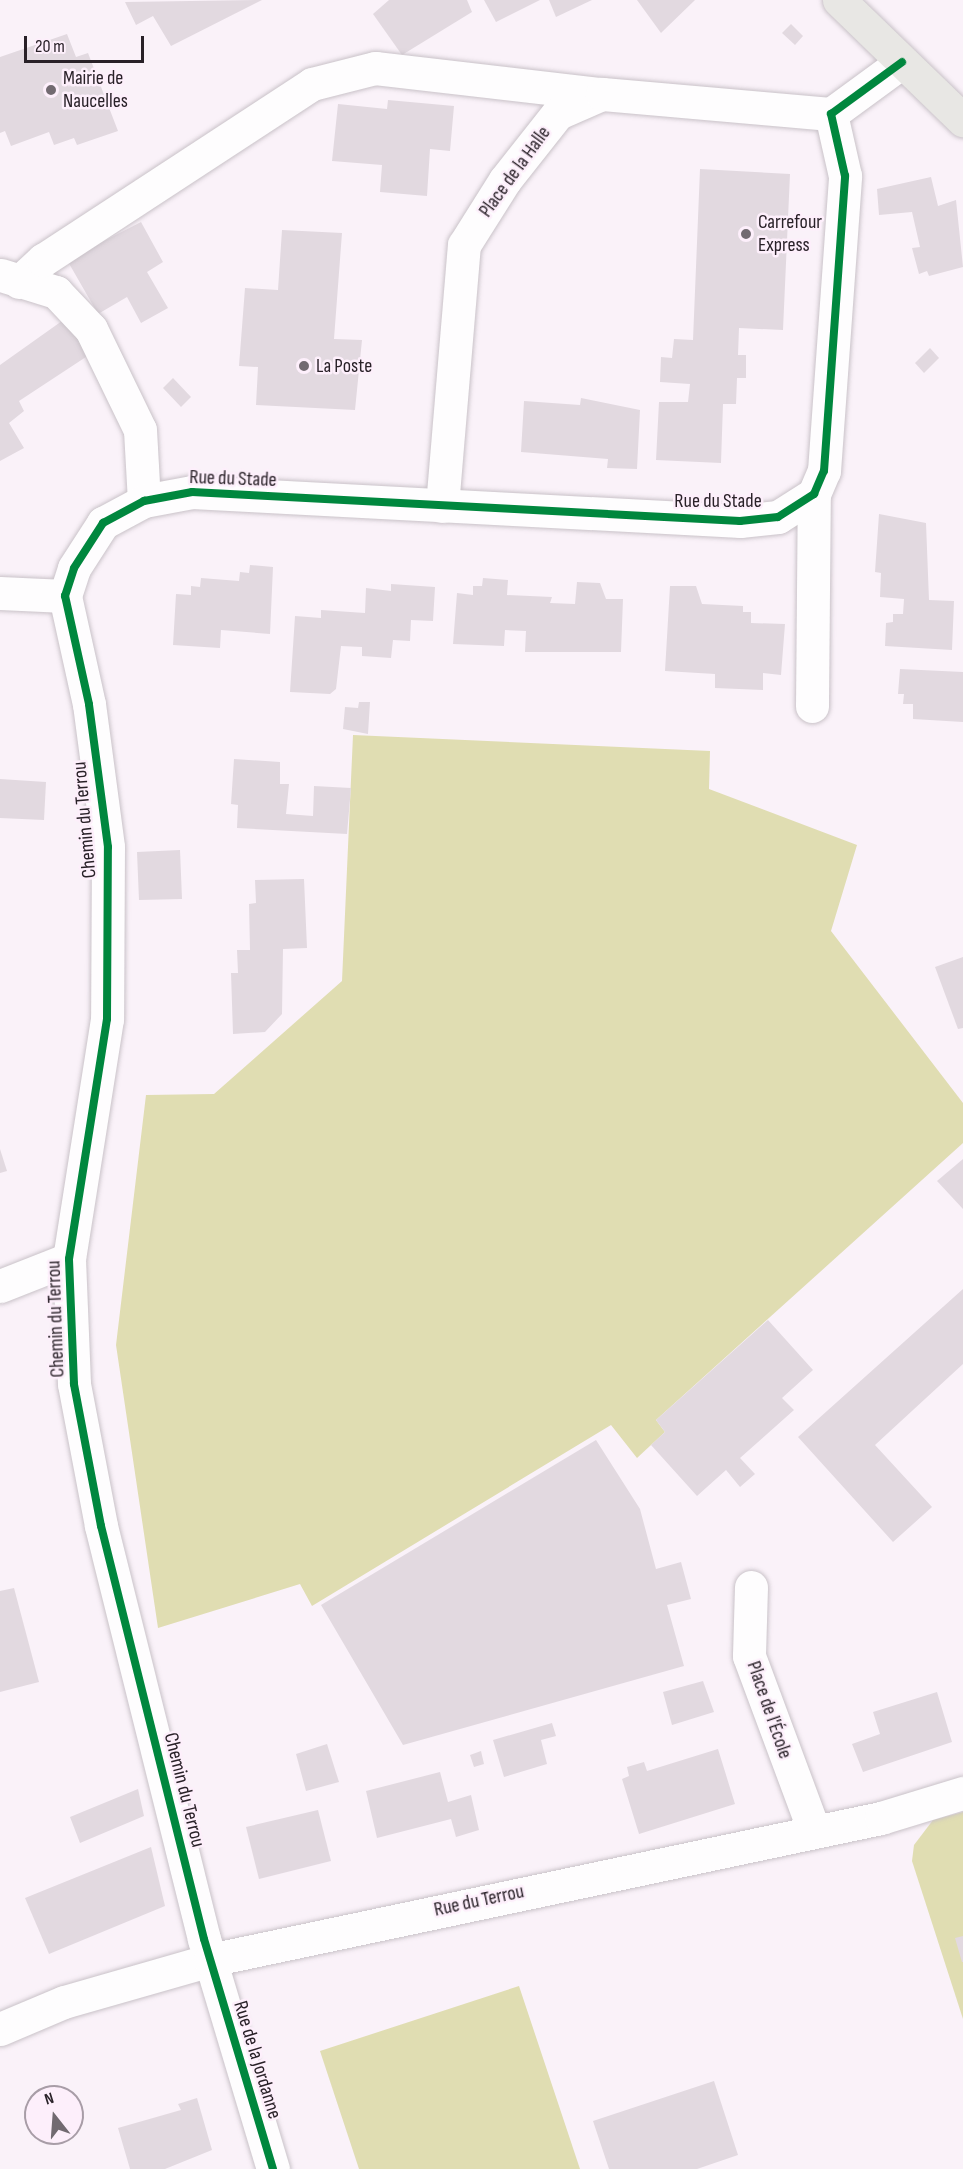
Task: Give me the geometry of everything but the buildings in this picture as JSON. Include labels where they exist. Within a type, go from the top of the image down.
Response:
[{"type":"main road","points":[[839,0],[963,120]]},
{"type":"street","points":[[813,706],[814,494],[825,471],[845,177],[831,114],[902,62]]},
{"type":"street","points":[[9,278],[43,260],[312,84],[375,68],[602,94]]},
{"type":"street","name":"Place de la Halle","points":[[442,506],[464,245],[505,180],[558,114],[602,94],[831,114]]},
{"type":"street","points":[[9,278],[66,298],[91,329],[140,430],[144,501]]},
{"type":"street","name":"Rue du Stade","points":[[65,596],[74,568],[103,523],[144,501],[192,492],[740,521],[778,517],[814,494]]},
{"type":"street","points":[[0,593],[65,596]]},
{"type":"street","name":"Chemin du Terrou","points":[[65,596],[89,704],[108,847],[107,1019],[69,1259],[74,1384],[101,1526],[210,1960]]},
{"type":"street","points":[[0,1286],[69,1259]]},
{"type":"street","name":"Place de l'École","points":[[751,1587],[749,1656],[813,1828]]},
{"type":"street","name":"Rue du Terrou","points":[[0,2029],[64,2002],[210,1960],[813,1828],[881,1818],[963,1793]]},
{"type":"street","name":"Rue de la Jordanne","points":[[210,1960],[273,2169]]},
{"type":"shaded area","points":[[353,735],[710,751],[709,789],[857,845],[831,931],[963,1103],[963,1143],[656,1420],[665,1432],[637,1458],[611,1425],[312,1606],[300,1584],[158,1628],[116,1345],[146,1095],[214,1094],[342,981]]},
{"type":"shaded area","points":[[963,1812],[963,2019],[912,1861],[914,1845],[933,1820]]},
{"type":"shaded area","points":[[519,1986],[580,2169],[359,2169],[320,2051]]},
{"type":"cycle path","points":[[273,2169],[204,1939],[101,1526],[74,1384],[69,1259],[107,1019],[108,847],[89,704],[65,596],[74,568],[103,523],[144,501],[192,492],[740,521],[778,517],[814,494],[824,471],[845,176],[831,114],[902,62]]},
{"type":"place","name":"Mairie de Naucelles","points":[[51,90]]},
{"type":"place","name":"Carrefour Express","points":[[746,234]]},
{"type":"place","name":"La Poste","points":[[304,366]]}]
